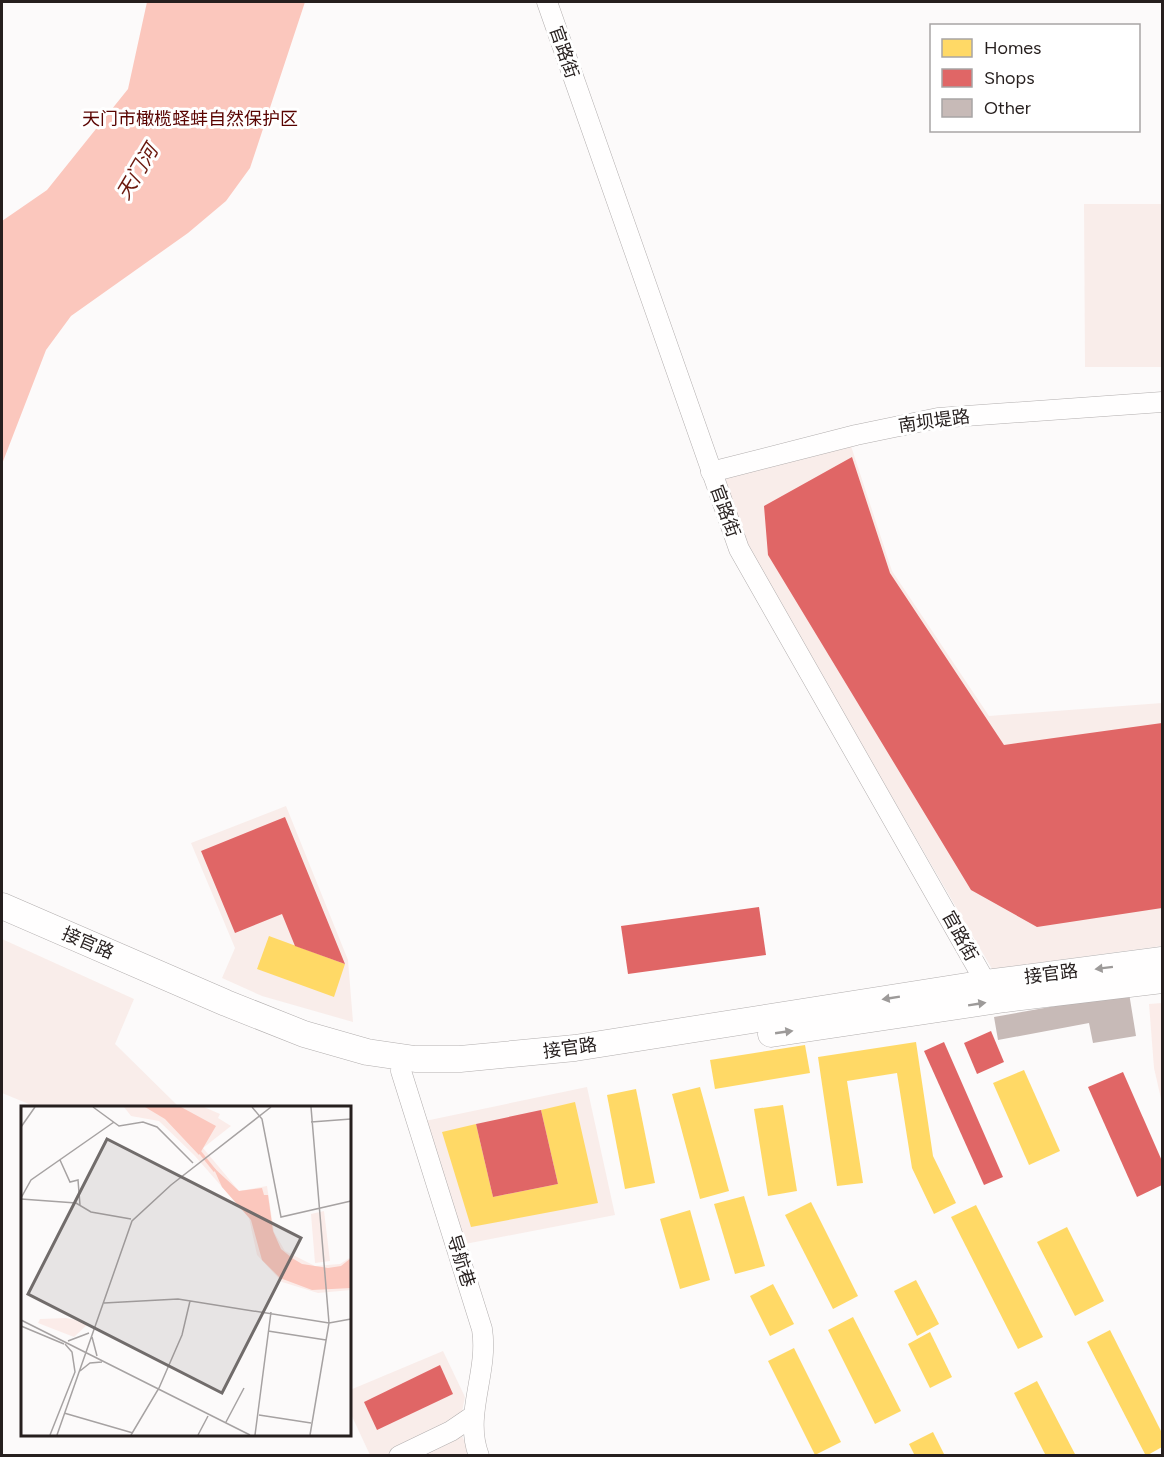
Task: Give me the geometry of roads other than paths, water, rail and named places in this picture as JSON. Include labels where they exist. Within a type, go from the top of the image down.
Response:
[{"type":"main road","name":"接官路","points":[[2,906],[304,1034],[358,1050],[415,1059],[460,1059],[575,1048],[986,982],[1162,960]]},
{"type":"main road","name":"接官路","points":[[2,920],[292,1043],[350,1061],[401,1071],[454,1074],[585,1061],[993,1001],[1162,980]]},
{"type":"street","name":"官路街","points":[[547,2],[739,549],[986,982]]},
{"type":"street","name":"南坝堤路","points":[[711,472],[856,435],[938,418],[1162,402]]},
{"type":"street","name":"导航巷","points":[[401,1071],[482,1329],[484,1359],[473,1416],[479,1455]]},
{"type":"street","points":[[399,1455],[451,1431],[473,1416]]},
{"type":"water","name":"天门市橄榄蛏蚌自然保护区","points":[[147,2],[305,2],[250,168],[226,201],[188,233],[71,316],[46,350],[2,464],[2,221],[47,190],[128,89]]},
{"type":"water label","name":"天门河","points":[[137,172]]}]
